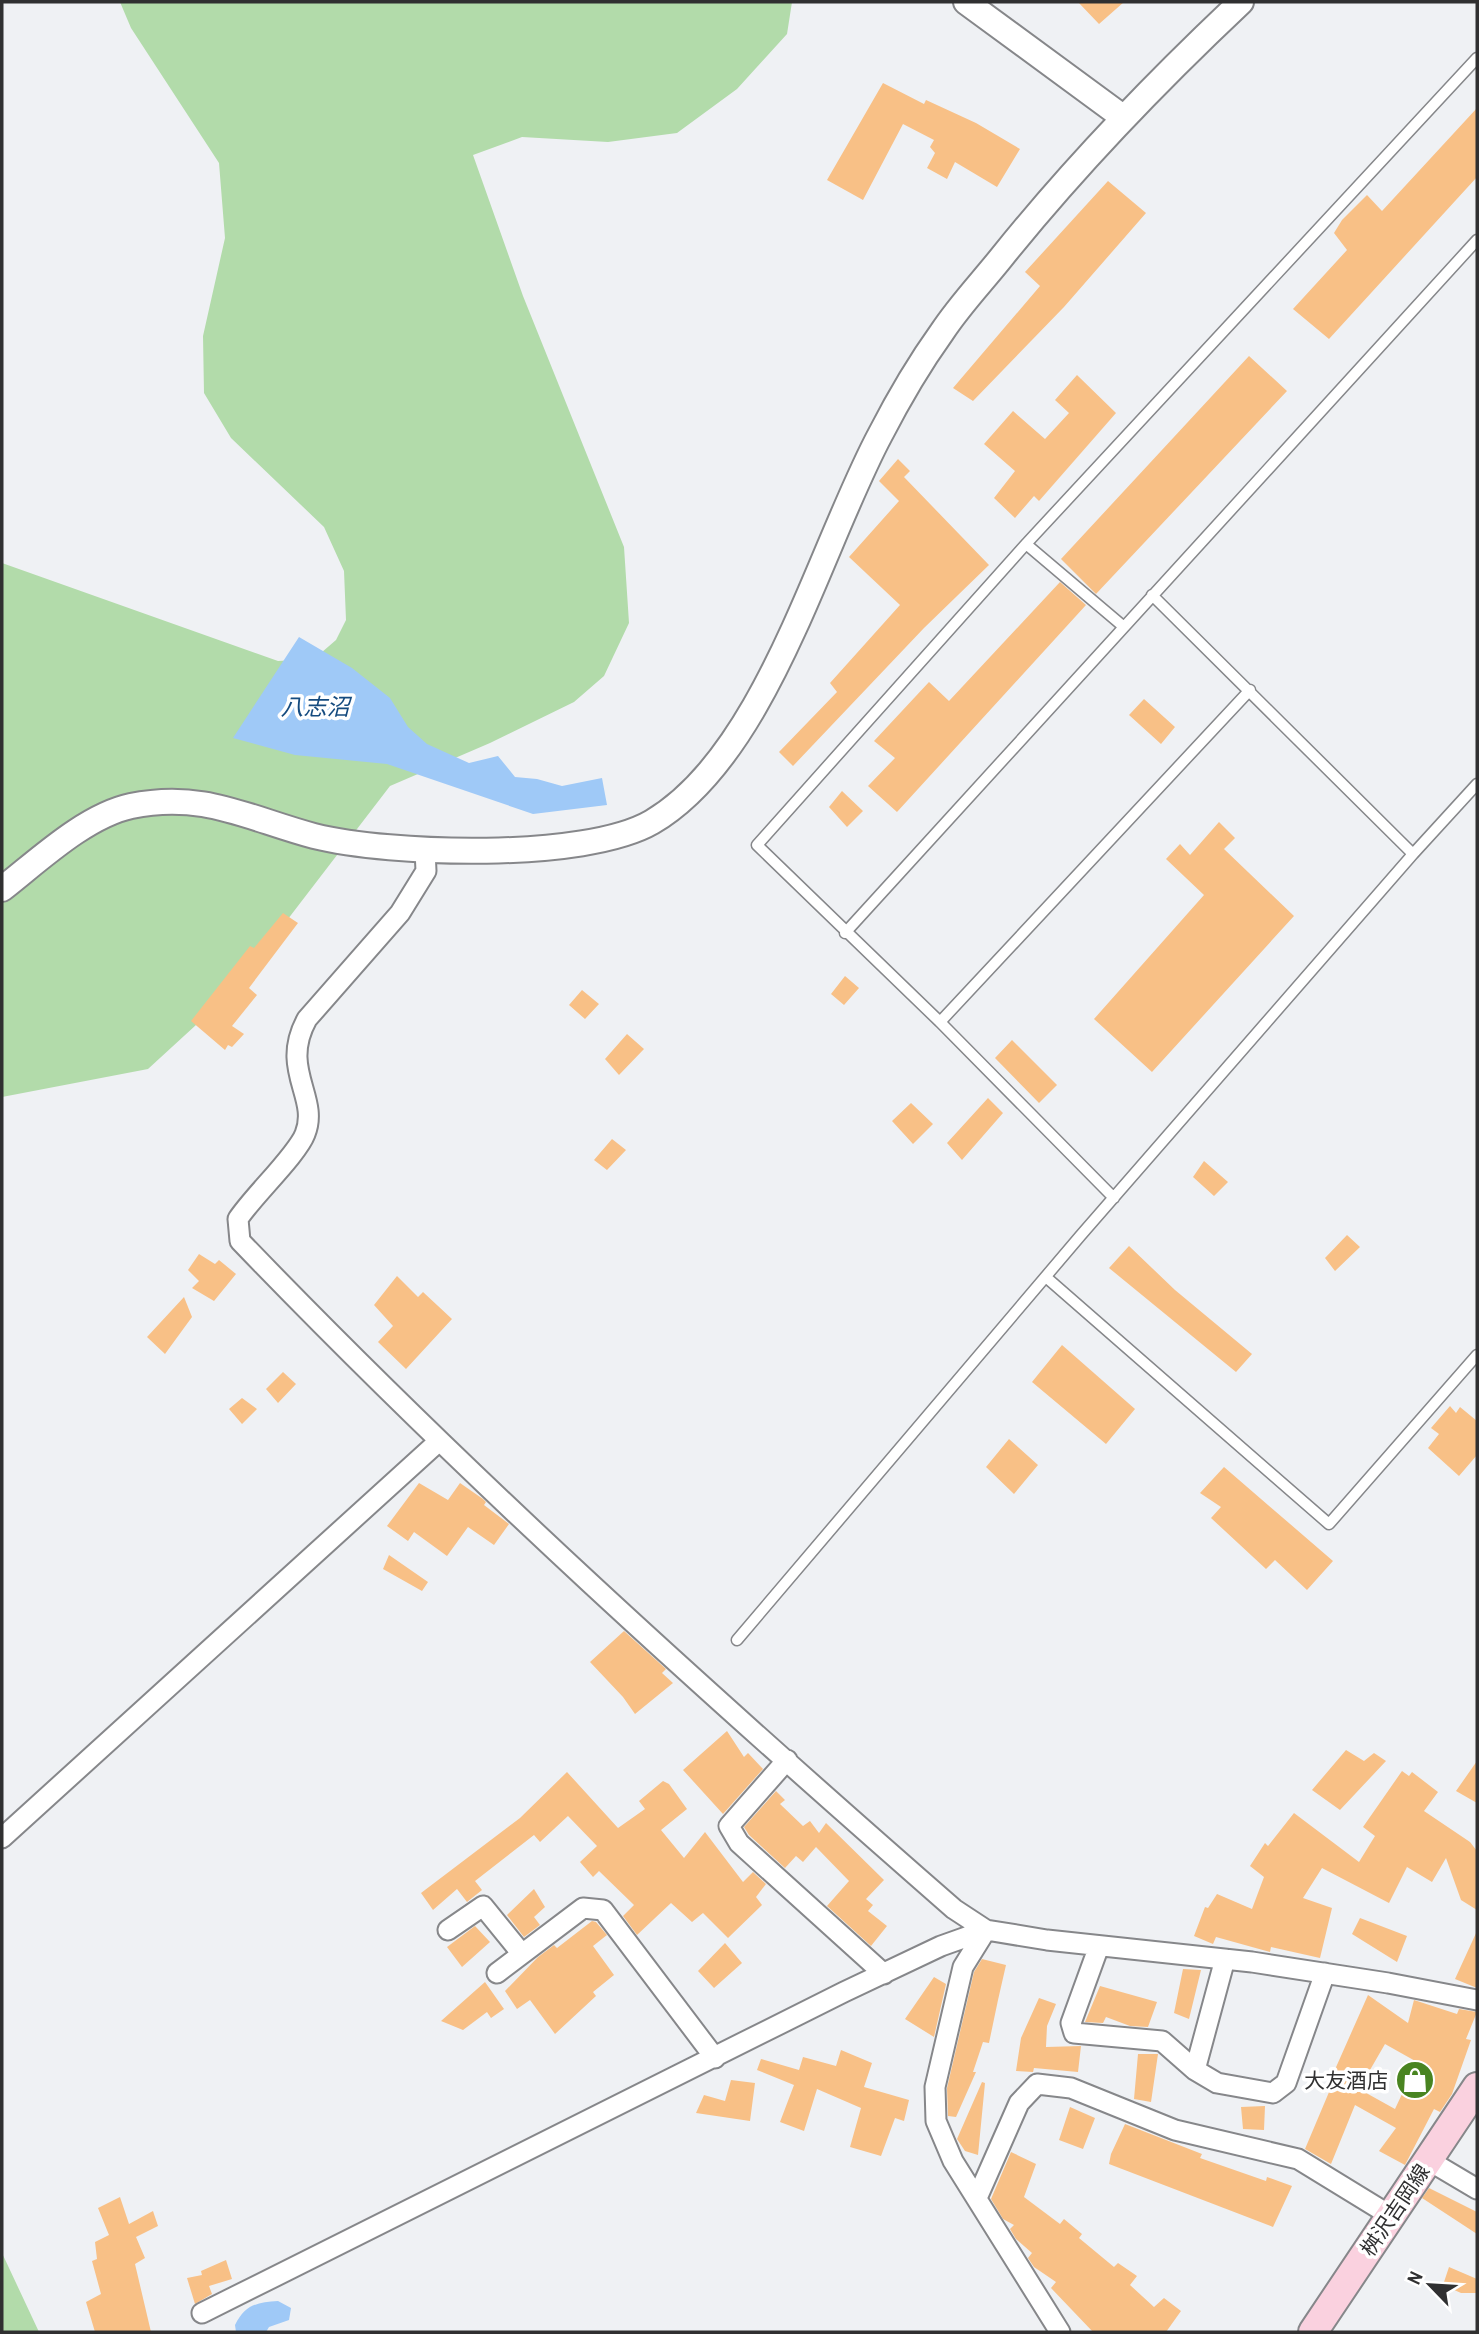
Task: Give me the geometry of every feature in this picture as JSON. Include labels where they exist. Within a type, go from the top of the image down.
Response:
[{"type":"main road","name":"桝沢吉岡線","points":[[1313,2332],[1477,2087]]},
{"type":"street","points":[[966,2],[1124,118]]},
{"type":"street","points":[[2,889],[77,831],[125,807],[173,799],[220,806],[315,836],[355,844],[425,850],[551,848],[601,841],[650,823],[689,795],[723,757],[760,696],[879,436],[942,331],[1049,199],[1124,118],[1241,2]]},
{"type":"street","points":[[425,850],[426,871],[401,913],[307,1019],[298,1036],[295,1052],[309,1118],[305,1136],[238,1219],[240,1241],[438,1442],[618,1611],[954,1909],[986,1930],[1325,1973],[1477,2000]]},
{"type":"street","points":[[2,1838],[438,1442]]},
{"type":"street","points":[[787,1760],[729,1826],[739,1843],[884,1973]]},
{"type":"street","points":[[448,1930],[483,1906],[522,1954]]},
{"type":"street","points":[[497,1973],[583,1908],[603,1910],[715,2058]]},
{"type":"street","points":[[202,2313],[884,1973],[941,1946],[986,1930]]},
{"type":"street","points":[[986,1930],[964,1967],[935,2087],[936,2121],[953,2161],[1060,2332]]},
{"type":"street","points":[[1099,1946],[1071,2023],[1074,2033],[1162,2041],[1195,2070],[1217,2083],[1273,2093],[1286,2083],[1325,1973]]},
{"type":"street","points":[[1195,2070],[1225,1959]]},
{"type":"street","points":[[977,2197],[1019,2103],[1037,2084],[1072,2088],[1175,2130],[1298,2159],[1391,2216]]},
{"type":"street","points":[[1428,2160],[1477,2189]]},
{"type":"lane","points":[[1114,1198],[940,1022],[757,845],[1026,544],[1477,58]]},
{"type":"lane","points":[[845,933],[1477,240]]},
{"type":"lane","points":[[1026,544],[1124,627]]},
{"type":"lane","points":[[1152,594],[1413,854]]},
{"type":"lane","points":[[940,1022],[1250,690]]},
{"type":"lane","points":[[737,1640],[1114,1198],[1477,784]]},
{"type":"lane","points":[[1047,1278],[1329,1524],[1477,1355]]},
{"type":"green space","points":[[120,2],[792,2],[787,34],[737,89],[677,133],[608,142],[522,137],[473,155],[523,296],[624,547],[629,623],[604,676],[574,702],[490,743],[390,786],[232,992],[148,1069],[2,1097],[2,563],[278,661],[314,659],[336,640],[346,620],[344,571],[324,527],[231,438],[204,393],[203,336],[225,238],[219,163],[131,28]]},
{"type":"green space","points":[[2,2253],[39,2332],[2,2332]]},
{"type":"water","name":"八志沼","points":[[299,637],[352,668],[390,698],[408,727],[427,744],[469,763],[498,756],[515,777],[537,779],[562,786],[602,778],[607,805],[533,814],[387,764],[295,755],[233,738]]},
{"type":"water","points":[[278,2301],[291,2308],[289,2320],[269,2327],[266,2332],[236,2332],[235,2325],[247,2309],[264,2302]]},
{"type":"building","points":[[1078,2],[1124,2],[1099,24]]},
{"type":"building","points":[[883,83],[924,104],[926,100],[976,123],[1020,149],[997,187],[955,162],[947,179],[927,168],[935,153],[930,147],[934,140],[903,124],[863,200],[827,180]]},
{"type":"building","points":[[1477,108],[1477,177],[1329,339],[1293,309],[1347,250],[1334,233],[1342,220],[1367,195],[1382,211]]},
{"type":"building","points":[[1108,181],[1146,213],[1064,307],[973,401],[953,388],[1040,286],[1025,272]]},
{"type":"building","points":[[1249,356],[1287,391],[1096,594],[1061,559]]},
{"type":"building","points":[[1077,375],[1116,413],[1039,501],[1034,496],[1015,518],[994,498],[1015,471],[984,444],[1013,411],[1045,439],[1069,413],[1055,400]]},
{"type":"building","points":[[898,459],[910,471],[904,477],[989,565],[924,628],[793,766],[779,752],[837,692],[830,683],[900,605],[849,557],[899,501],[879,481]]},
{"type":"building","points":[[1060,582],[1086,605],[897,812],[868,786],[895,758],[874,741],[929,682],[949,701]]},
{"type":"building","points":[[1144,699],[1175,727],[1161,744],[1129,715]]},
{"type":"building","points":[[842,791],[863,811],[847,827],[829,807]]},
{"type":"building","points":[[1219,822],[1235,838],[1224,849],[1294,916],[1152,1072],[1094,1019],[1204,895],[1166,859],[1180,844],[1190,855]]},
{"type":"building","points":[[283,913],[298,923],[249,988],[257,995],[232,1026],[244,1034],[232,1047],[228,1045],[225,1050],[191,1021],[250,946],[254,948]]},
{"type":"building","points":[[845,976],[859,988],[844,1005],[831,994]]},
{"type":"building","points":[[582,990],[599,1004],[585,1019],[569,1005]]},
{"type":"building","points":[[627,1034],[644,1049],[619,1075],[605,1059]]},
{"type":"building","points":[[1012,1040],[1057,1085],[1039,1103],[995,1058]]},
{"type":"building","points":[[988,1098],[1003,1113],[962,1160],[947,1143]]},
{"type":"building","points":[[911,1103],[933,1124],[913,1144],[892,1121]]},
{"type":"building","points":[[612,1139],[626,1150],[607,1170],[594,1160]]},
{"type":"building","points":[[1204,1161],[1228,1182],[1214,1196],[1193,1177]]},
{"type":"building","points":[[1347,1235],[1360,1247],[1335,1271],[1325,1258]]},
{"type":"building","points":[[1129,1246],[1175,1290],[1252,1354],[1236,1372],[1109,1268]]},
{"type":"building","points":[[199,1254],[215,1264],[219,1260],[236,1274],[214,1301],[192,1288],[199,1281],[188,1270]]},
{"type":"building","points":[[397,1276],[418,1297],[423,1292],[452,1319],[406,1369],[378,1342],[393,1326],[374,1305]]},
{"type":"building","points":[[184,1297],[192,1317],[165,1354],[147,1337]]},
{"type":"building","points":[[1062,1345],[1135,1409],[1106,1444],[1032,1382]]},
{"type":"building","points":[[283,1372],[296,1384],[278,1403],[266,1389]]},
{"type":"building","points":[[242,1398],[257,1409],[242,1424],[229,1409]]},
{"type":"building","points":[[1450,1406],[1456,1413],[1460,1407],[1477,1421],[1477,1455],[1459,1476],[1428,1448],[1439,1434],[1431,1428]]},
{"type":"building","points":[[1009,1439],[1038,1465],[1014,1494],[986,1467]]},
{"type":"building","points":[[1224,1467],[1333,1561],[1307,1590],[1275,1560],[1266,1569],[1211,1518],[1221,1507],[1200,1493]]},
{"type":"building","points":[[419,1483],[448,1500],[460,1483],[483,1499],[486,1502],[484,1505],[509,1524],[494,1545],[468,1527],[447,1556],[414,1532],[408,1541],[387,1526]]},
{"type":"building","points":[[389,1555],[428,1582],[422,1591],[383,1569]]},
{"type":"building","points":[[624,1631],[666,1669],[662,1673],[673,1683],[635,1714],[590,1662]]},
{"type":"building","points":[[727,1731],[744,1757],[748,1753],[763,1769],[723,1814],[683,1770]]},
{"type":"building","points":[[1346,1750],[1364,1761],[1374,1753],[1386,1761],[1340,1810],[1312,1790]]},
{"type":"building","points":[[1477,1761],[1477,1803],[1456,1791]]},
{"type":"building","points":[[1402,1771],[1409,1776],[1412,1772],[1438,1792],[1424,1811],[1470,1842],[1477,1851],[1477,1910],[1461,1900],[1446,1858],[1432,1882],[1407,1867],[1389,1903],[1322,1868],[1303,1898],[1332,1908],[1320,1958],[1271,1947],[1270,1952],[1216,1937],[1213,1944],[1194,1936],[1205,1907],[1208,1908],[1217,1894],[1252,1909],[1264,1877],[1250,1866],[1265,1843],[1268,1846],[1294,1813],[1359,1862],[1375,1836],[1363,1827]]},
{"type":"building","points":[[567,1772],[618,1828],[645,1809],[639,1801],[663,1781],[669,1784],[687,1809],[661,1830],[684,1858],[705,1832],[743,1882],[753,1872],[766,1884],[756,1897],[762,1905],[728,1938],[703,1913],[692,1922],[671,1903],[637,1935],[623,1916],[634,1905],[599,1871],[593,1877],[580,1862],[597,1846],[568,1816],[540,1842],[534,1835],[475,1881],[482,1890],[467,1902],[457,1889],[433,1910],[421,1893],[520,1818]]},
{"type":"building","points":[[776,1791],[785,1800],[780,1804],[803,1826],[810,1821],[819,1833],[826,1823],[884,1880],[866,1899],[873,1905],[868,1911],[887,1926],[871,1946],[827,1906],[849,1881],[816,1847],[803,1862],[796,1856],[785,1868],[749,1835],[744,1827]]},
{"type":"building","points":[[534,1889],[545,1907],[534,1917],[540,1925],[524,1937],[507,1915]]},
{"type":"building","points":[[1360,1918],[1407,1936],[1397,1962],[1352,1934]]},
{"type":"building","points":[[592,1921],[607,1935],[593,1946],[614,1975],[593,1992],[596,1996],[555,2034],[530,2000],[517,2009],[505,1991],[538,1957],[554,1945],[557,1948]]},
{"type":"building","points":[[475,1926],[490,1942],[462,1967],[447,1947]]},
{"type":"building","points":[[1477,1931],[1477,1988],[1455,1979]]},
{"type":"building","points":[[725,1943],[742,1963],[714,1988],[698,1971]]},
{"type":"building","points":[[982,1959],[1006,1965],[989,2043],[983,2042],[973,2072],[976,2072],[956,2117],[948,2116],[947,2088],[974,1972]]},
{"type":"building","points":[[1183,1969],[1201,1970],[1189,2019],[1174,2013]]},
{"type":"building","points":[[934,1977],[946,1984],[934,2037],[905,2019]]},
{"type":"building","points":[[485,1982],[504,2009],[491,2018],[487,2012],[463,2030],[441,2021]]},
{"type":"building","points":[[1100,1986],[1157,2002],[1148,2027],[1130,2026],[1106,2017],[1103,2023],[1085,2022]]},
{"type":"building","points":[[1368,1995],[1408,2023],[1414,2000],[1457,2014],[1459,2009],[1477,2012],[1466,2039],[1471,2040],[1452,2094],[1440,2112],[1434,2109],[1405,2165],[1379,2151],[1396,2128],[1355,2105],[1331,2164],[1305,2149],[1332,2085],[1329,2083]],"holes":[[[1385,2044],[1417,2062],[1395,2109],[1359,2089]]]},
{"type":"building","points":[[1039,1998],[1056,2004],[1047,2026],[1046,2047],[1081,2046],[1078,2072],[1034,2068],[1033,2072],[1016,2071],[1021,2038]]},
{"type":"building","points":[[841,2050],[872,2063],[864,2087],[909,2100],[904,2121],[895,2118],[881,2156],[850,2147],[861,2108],[817,2089],[804,2131],[780,2122],[794,2085],[757,2070],[761,2059],[799,2070],[803,2057],[836,2066]]},
{"type":"building","points":[[1138,2054],[1158,2054],[1151,2102],[1134,2099]]},
{"type":"building","points":[[731,2080],[755,2083],[750,2121],[696,2113],[704,2095],[725,2101]]},
{"type":"building","points":[[982,2082],[985,2083],[978,2155],[965,2151],[957,2139]]},
{"type":"building","points":[[1265,2106],[1264,2130],[1243,2129],[1241,2107]]},
{"type":"building","points":[[1070,2107],[1095,2118],[1083,2149],[1059,2140]]},
{"type":"building","points":[[1125,2124],[1202,2154],[1200,2158],[1266,2181],[1267,2177],[1292,2186],[1273,2227],[1109,2164]]},
{"type":"building","points":[[1011,2152],[1036,2164],[1024,2197],[1060,2224],[1064,2219],[1082,2234],[1079,2238],[1114,2267],[1118,2263],[1137,2276],[1130,2285],[1154,2307],[1164,2298],[1181,2311],[1166,2332],[1093,2332],[1051,2288],[1056,2282],[1034,2267],[1028,2258],[1032,2253],[1016,2239],[1010,2229],[1014,2225],[1003,2219],[991,2199]]},
{"type":"building","points":[[1429,2188],[1477,2212],[1477,2234],[1422,2198]]},
{"type":"building","points":[[120,2197],[129,2224],[153,2211],[158,2226],[136,2237],[145,2258],[135,2264],[151,2332],[95,2332],[86,2302],[101,2294],[92,2261],[97,2259],[95,2242],[109,2235],[98,2208]]},
{"type":"building","points":[[226,2260],[232,2279],[209,2286],[212,2294],[195,2304],[187,2278],[202,2275],[201,2271]]},
{"type":"building","points":[[1449,2267],[1477,2279],[1477,2293],[1461,2293],[1443,2285]]},
{"type":"place","name":"大友酒店","points":[[1415,2080]]}]
